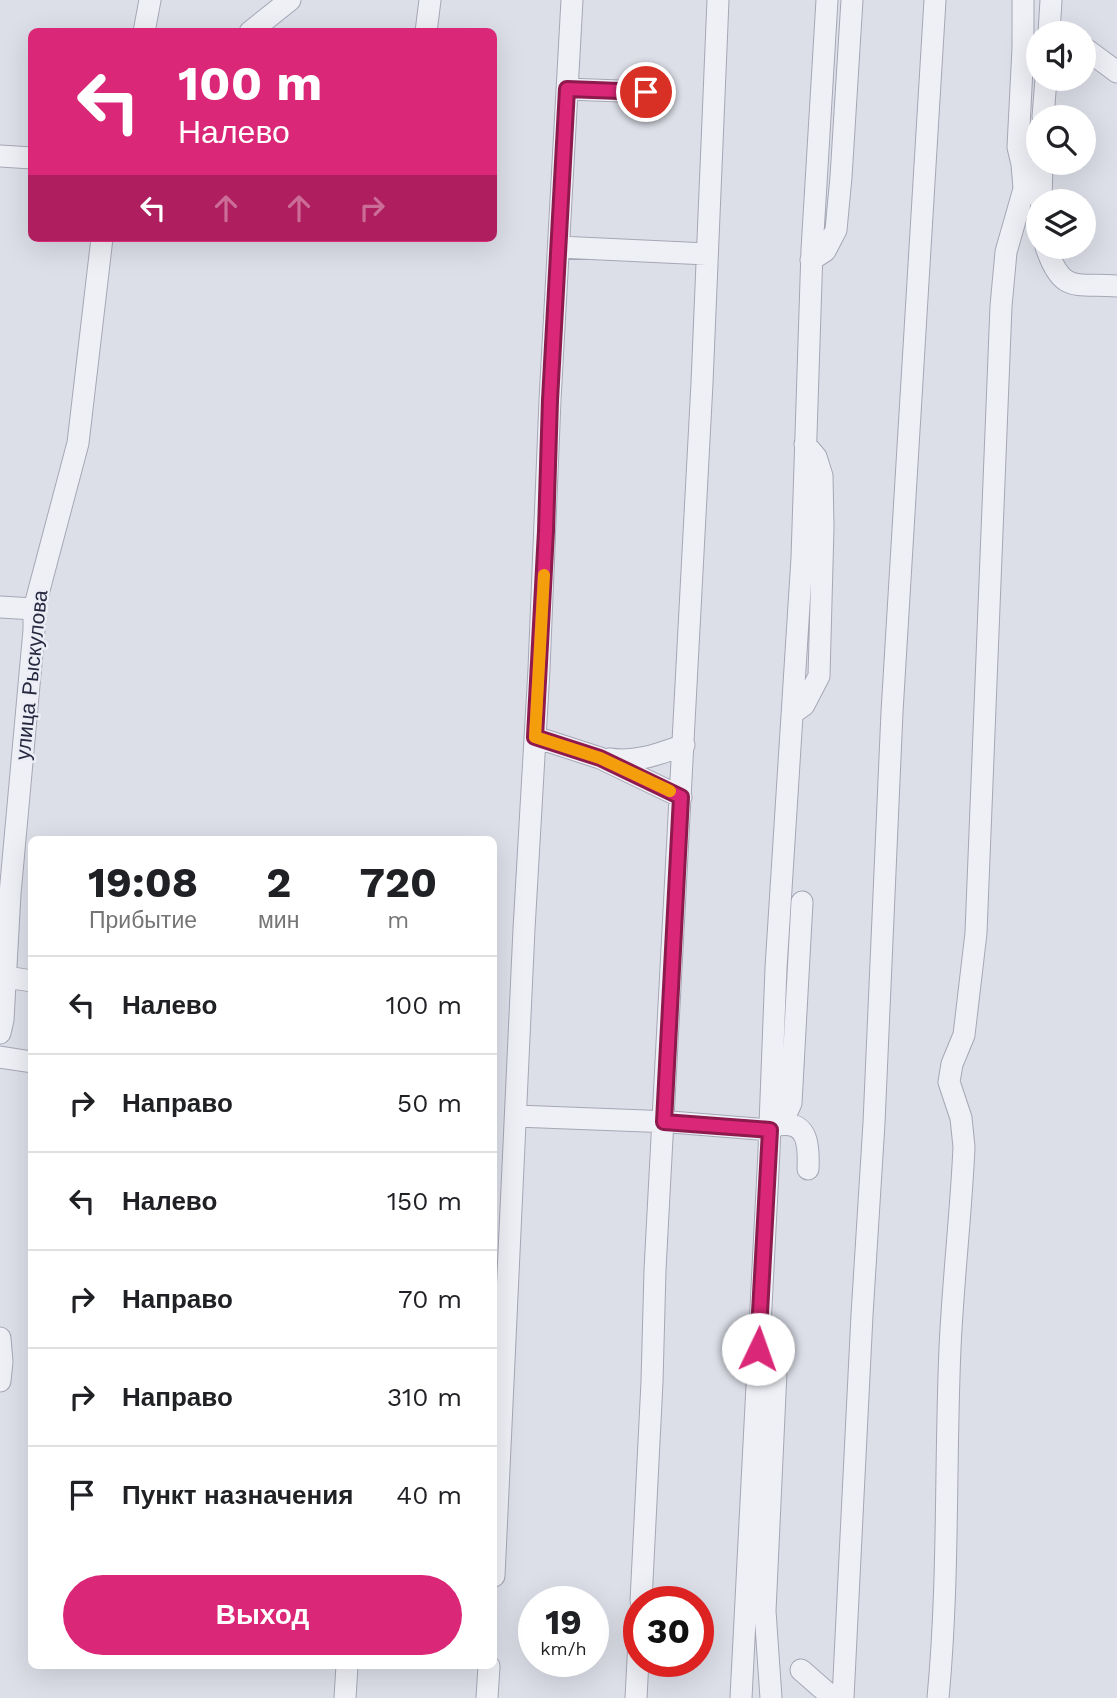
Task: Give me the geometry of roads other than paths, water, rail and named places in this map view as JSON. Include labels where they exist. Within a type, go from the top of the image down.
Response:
[{"type":"street","points":[[145,28],[150,0]]},
{"type":"street","points":[[255,28],[290,0]]},
{"type":"street","points":[[426,28],[430,0]]},
{"type":"street","points":[[497,1513],[546,531],[550,400],[572,0]]},
{"type":"street","points":[[642,1586],[718,0]]},
{"type":"street","points":[[741,1698],[760,1325],[774,1127],[776,968],[802,558],[811,260],[827,0]]},
{"type":"street","points":[[811,260],[825,251],[836,230],[852,0]]},
{"type":"street","points":[[843,1698],[874,1123],[892,712],[936,0]]},
{"type":"street","points":[[938,1698],[947,1509],[950,1348],[964,1147],[961,1118],[949,1083],[952,1064],[964,1035],[976,933],[1001,306],[1006,252],[1024,189],[1018,147],[1023,0]]},
{"type":"street","points":[[1096,57],[1117,72]]},
{"type":"street","points":[[567,89],[646,92],[653,95]]},
{"type":"street","points":[[0,156],[28,158]]},
{"type":"street","name":"улица Рыскулова","points":[[0,1033],[34,609],[78,443],[102,242]]},
{"type":"street","points":[[559,247],[707,254]]},
{"type":"street","points":[[1050,259],[1063,280],[1073,284],[1117,286]]},
{"type":"street","points":[[0,607],[34,609]]},
{"type":"street","points":[[535,737],[600,758],[681,797]]},
{"type":"street","points":[[600,758],[621,761],[648,758],[684,745]]},
{"type":"street","points":[[774,1127],[786,1115],[790,1103],[802,902]]},
{"type":"street","points":[[6,977],[28,980]]},
{"type":"street","points":[[0,1058],[27,1062]]},
{"type":"street","points":[[516,1116],[796,1126],[804,1134],[809,1150],[808,1170]]},
{"type":"street","points":[[760,1325],[767,1328],[775,1339],[777,1350],[765,1611],[771,1698]]},
{"type":"street","points":[[0,1338],[0,1381]]},
{"type":"street","points":[[345,1698],[347,1669]]},
{"type":"street","points":[[487,1698],[489,1669]]},
{"type":"street","points":[[801,1670],[833,1698]]},
{"type":"street","points":[[636,1698],[637,1677]]}]
